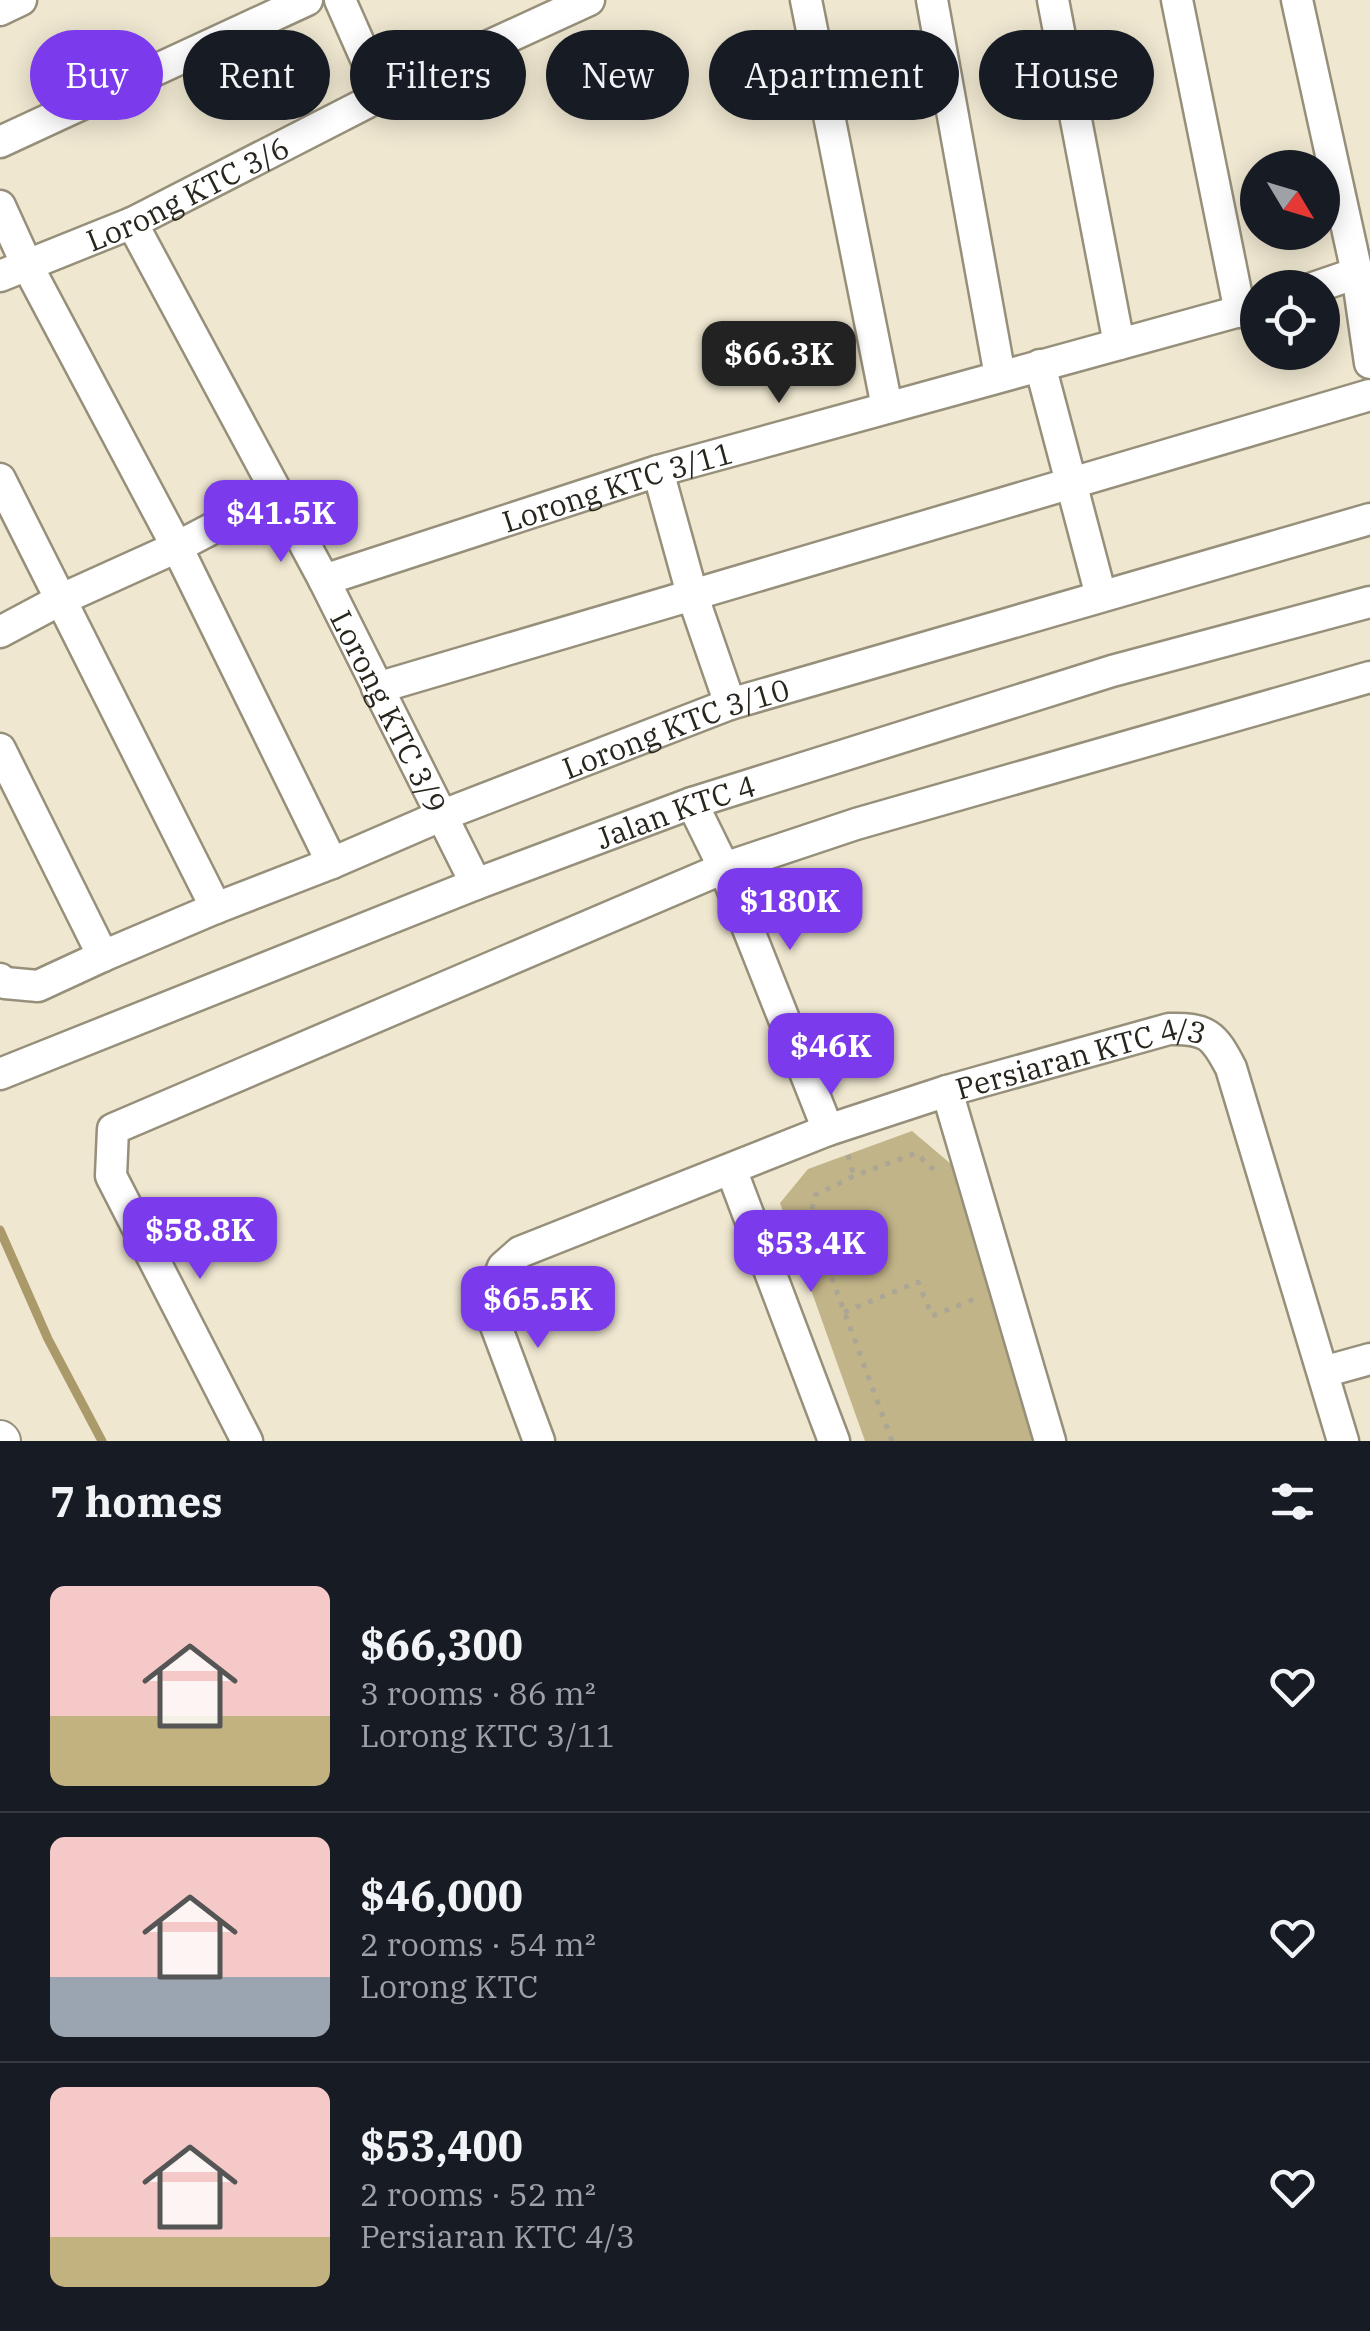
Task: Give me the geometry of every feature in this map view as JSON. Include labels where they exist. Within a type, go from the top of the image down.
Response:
[{"type":"street","points":[[0,10],[20,0]]},
{"type":"street","points":[[0,142],[307,0]]},
{"type":"street","points":[[340,0],[353,30]]},
{"type":"street","name":"Lorong KTC 3/6","points":[[524,30],[589,0]]},
{"type":"street","points":[[806,0],[887,407]]},
{"type":"street","points":[[932,0],[1000,376]]},
{"type":"street","points":[[1053,0],[1119,344]]},
{"type":"street","points":[[1178,0],[1240,270]]},
{"type":"street","points":[[1298,0],[1357,272],[1370,362]]},
{"type":"street","name":"Lorong KTC 3/6","points":[[13,270],[132,222],[350,111]]},
{"type":"street","points":[[0,206],[13,270],[177,547],[332,864]]},
{"type":"street","name":"Lorong KTC 3/9","points":[[132,222],[324,580],[476,884]]},
{"type":"street","points":[[1340,278],[1357,272]]},
{"type":"street","name":"Lorong KTC 3/11","points":[[324,580],[658,471],[1240,311]]},
{"type":"street","points":[[1040,365],[1101,596]]},
{"type":"street","points":[[377,688],[1370,395]]},
{"type":"street","points":[[658,471],[692,594],[730,704]]},
{"type":"street","points":[[0,479],[216,908]]},
{"type":"street","points":[[0,632],[276,495]]},
{"type":"street","name":"Lorong KTC 3/10","points":[[0,979],[5,983],[38,986],[443,815],[730,704],[1370,518]]},
{"type":"street","name":"Jalan KTC 4","points":[[0,1074],[476,884],[692,803],[1112,672],[1370,602]]},
{"type":"street","points":[[247,1441],[111,1176],[113,1129],[724,868],[856,824],[1370,677]]},
{"type":"street","points":[[0,749],[103,956]]},
{"type":"street","points":[[692,803],[724,868],[828,1130]]},
{"type":"street","name":"Persiaran KTC 4/3","points":[[540,1441],[493,1318],[492,1295],[503,1268],[520,1252],[828,1130],[1169,1029],[1194,1028],[1218,1043],[1231,1068],[1343,1441]]},
{"type":"street","points":[[946,1092],[1050,1441]]},
{"type":"street","points":[[732,1169],[834,1441]]},
{"type":"street","points":[[1324,1372],[1370,1359]]},
{"type":"path","points":[[892,1441],[810,1219],[815,1195],[916,1153],[938,1173],[943,1190]]},
{"type":"path","points":[[844,1312],[918,1282],[932,1316],[976,1298],[974,1288]]},
{"type":"shaded area","points":[[912,1131],[951,1164],[1033,1441],[865,1441],[780,1203],[808,1169]]},
{"type":"waterway","points":[[0,1230],[48,1339],[102,1441]]}]
